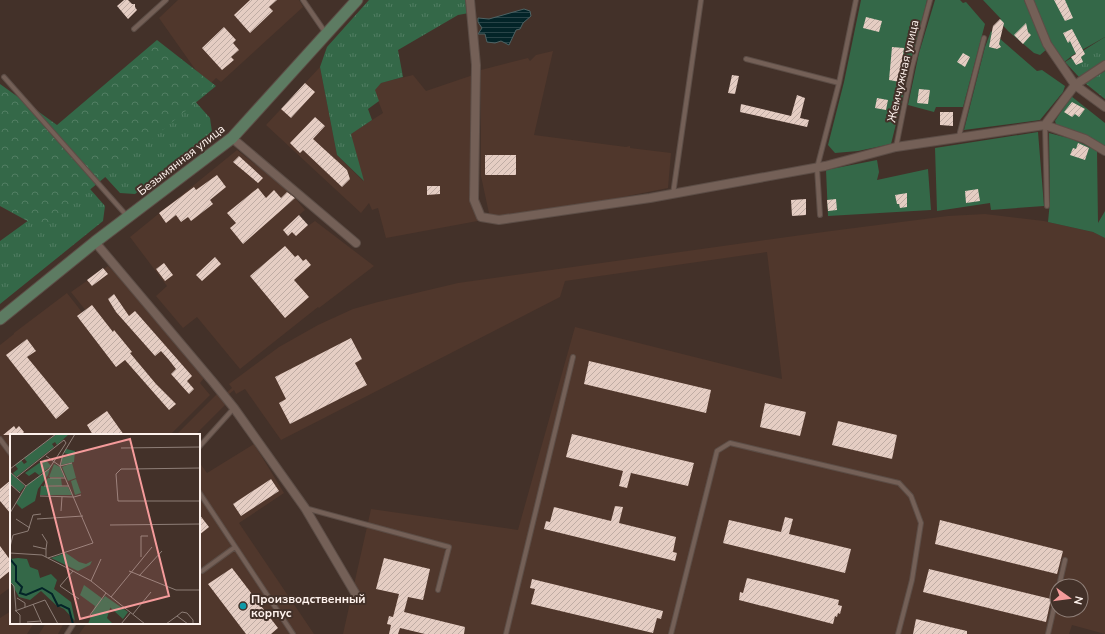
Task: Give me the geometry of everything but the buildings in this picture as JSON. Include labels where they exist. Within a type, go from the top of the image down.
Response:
[{"type":"main road","name":"Безымянная улица","points":[[0,319],[95,242],[232,138],[357,0]]},
{"type":"street","points":[[470,0],[476,65],[474,200],[481,217],[499,220],[673,194],[817,168],[896,147],[960,136],[1045,125],[1085,139],[1105,151]]},
{"type":"street","points":[[1030,0],[1047,44],[1075,85],[1105,107]]},
{"type":"street","points":[[1045,125],[1075,85],[1105,65]]},
{"type":"street","points":[[232,138],[356,243]]},
{"type":"street","points":[[95,242],[234,408],[305,508],[358,598]]},
{"type":"lane","points":[[134,29],[166,0]]},
{"type":"lane","points":[[303,0],[327,34]]},
{"type":"lane","points":[[673,194],[701,0]]},
{"type":"lane","points":[[820,215],[817,168],[839,83],[856,0]]},
{"type":"lane","name":"Жемчужная улица","points":[[896,147],[912,67],[930,0]]},
{"type":"lane","points":[[960,136],[984,38]]},
{"type":"lane","points":[[746,58],[839,83]]},
{"type":"lane","points":[[4,77],[128,217]]},
{"type":"lane","points":[[1045,125],[1047,206]]},
{"type":"lane","points":[[506,634],[573,357]]},
{"type":"lane","points":[[200,446],[234,408]]},
{"type":"lane","points":[[0,439],[10,453]]},
{"type":"lane","points":[[671,634],[717,451],[730,443],[899,483],[911,496],[921,523],[912,580],[898,634]]},
{"type":"lane","points":[[200,494],[293,634]]},
{"type":"lane","points":[[305,508],[449,546],[438,590]]},
{"type":"lane","points":[[202,571],[235,547]]},
{"type":"lane","points":[[1061,578],[1065,560]]},
{"type":"lane","points":[[1048,634],[1052,618]]},
{"type":"lane","points":[[67,634],[73,624]]},
{"type":"shaded area","points":[[178,0],[299,0],[303,7],[221,82],[216,78],[209,85],[202,79],[159,18]]},
{"type":"shaded area","points":[[553,51],[534,135],[626,147],[630,146],[630,148],[671,153],[668,188],[562,209],[490,218],[481,176],[481,70],[528,58],[530,61],[536,55]]},
{"type":"shaded area","points":[[320,67],[337,155],[363,181],[350,134],[383,113],[374,90],[380,83],[413,75],[426,91],[476,74],[476,194],[483,220],[386,238],[378,208],[372,210],[369,203],[361,213],[266,125]]},
{"type":"shaded area","points":[[237,150],[289,191],[305,210],[299,215],[308,226],[315,221],[374,266],[319,308],[318,307],[240,369],[197,317],[183,328],[156,296],[167,286],[130,237]]},
{"type":"shaded area","points":[[985,214],[1044,221],[1093,232],[1105,238],[1105,634],[1072,625],[1069,634],[343,634],[371,509],[518,530],[575,327],[782,379],[767,252],[565,281],[560,297],[281,440],[245,389],[236,394],[234,390],[228,395],[226,404],[196,434],[177,434],[218,393],[226,393],[232,388],[229,384],[279,347],[318,325],[353,309],[458,283],[948,216]]},
{"type":"shaded area","points":[[108,266],[128,286],[205,377],[200,383],[210,395],[171,434],[10,434],[10,588],[0,595],[0,345],[67,293],[103,339],[106,336],[71,292]]},
{"type":"shaded area","points":[[254,444],[284,493],[239,523],[314,634],[79,634],[86,624],[200,624],[200,463],[207,473]]},
{"type":"shaded area","points":[[10,612],[10,624],[33,624],[27,634],[0,634],[0,618]]},
{"type":"shaded area","points":[[45,624],[63,624],[58,634],[39,634]]},
{"type":"green space","points":[[369,0],[468,0],[469,13],[458,15],[398,50],[403,77],[381,83],[375,90],[379,101],[368,109],[372,120],[351,134],[364,181],[337,155],[320,67],[327,47]]},
{"type":"green space","points":[[861,0],[927,0],[891,144],[858,151],[835,153],[828,145],[844,82]]},
{"type":"green space","points":[[935,0],[960,0],[963,3],[966,2],[985,24],[963,107],[936,107],[934,112],[908,105],[919,53]]},
{"type":"green space","points":[[983,0],[1024,0],[1047,49],[1040,55],[1034,53],[1008,31],[999,21],[1001,19]]},
{"type":"green space","points":[[1033,0],[1105,0],[1105,37],[1073,55],[1063,63],[1049,43]]},
{"type":"green space","points":[[991,31],[1037,71],[1042,70],[1065,86],[1063,92],[1040,120],[964,130],[985,47]]},
{"type":"green space","points":[[1105,37],[1105,61],[1079,77],[1065,62]]},
{"type":"green space","points":[[157,40],[216,86],[42,229],[0,206],[0,84],[57,125]]},
{"type":"green space","points":[[1105,71],[1105,99],[1085,83]]},
{"type":"green space","points":[[185,90],[210,118],[212,132],[135,194],[120,193],[97,168]]},
{"type":"green space","points":[[1071,96],[1105,123],[1105,147],[1057,127],[1055,121]]},
{"type":"green space","points":[[1038,132],[1044,206],[991,210],[990,203],[937,211],[935,148]]},
{"type":"green space","points":[[1049,133],[1072,139],[1097,150],[1098,223],[1105,211],[1105,238],[1093,232],[1048,222],[1050,201]]},
{"type":"green space","points":[[877,160],[879,172],[877,180],[928,169],[931,210],[828,216],[826,170]]},
{"type":"green space","points":[[83,181],[105,206],[103,221],[0,304],[0,241]]},
{"type":"water","points":[[524,9],[530,11],[531,16],[523,23],[520,29],[516,30],[509,45],[501,41],[495,43],[487,42],[485,34],[478,34],[482,28],[478,22],[478,18],[489,19]]},
{"type":"place","name":"Производственный корпус","points":[[243,606]]}]
